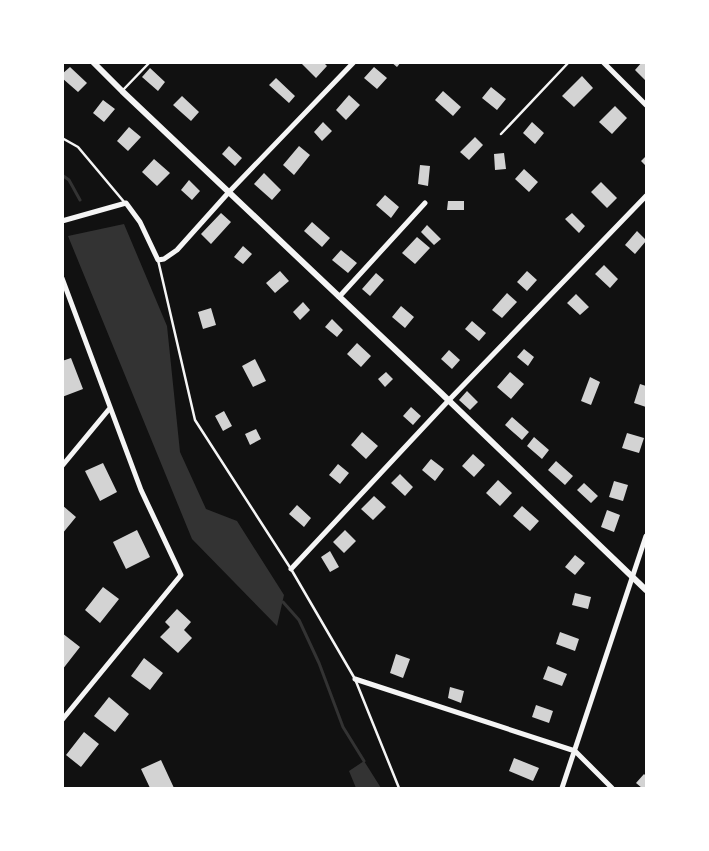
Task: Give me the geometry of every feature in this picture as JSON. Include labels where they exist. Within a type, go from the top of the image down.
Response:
[{"type":"street","points":[[93,62],[646,590]]},
{"type":"street","points":[[62,221],[126,203],[140,222],[158,260],[164,259],[177,250],[229,192],[354,62]]},
{"type":"street","points":[[604,62],[646,105]]},
{"type":"street","points":[[291,569],[449,400],[646,196]]},
{"type":"street","points":[[339,297],[425,203]]},
{"type":"street","points":[[62,278],[141,490],[181,575],[62,720]]},
{"type":"street","points":[[62,466],[110,408]]},
{"type":"street","points":[[562,788],[646,536]]},
{"type":"street","points":[[356,679],[574,751],[612,788]]},
{"type":"lane","points":[[122,91],[150,62]]},
{"type":"lane","points":[[501,134],[569,62]]},
{"type":"lane","points":[[62,138],[78,147],[126,203]]},
{"type":"lane","points":[[158,260],[195,420],[291,569],[356,679],[400,788]]},
{"type":"shaded area","points":[[124,224],[167,326],[180,452],[206,509],[237,521],[284,595],[277,626],[192,539],[68,236]]},
{"type":"shaded area","points":[[364,761],[381,788],[356,788],[349,771]]},
{"type":"building","points":[[300,62],[323,62],[327,66],[316,78]]},
{"type":"building","points":[[391,62],[401,62],[397,67]]},
{"type":"building","points":[[642,62],[646,62],[646,81],[635,70]]},
{"type":"building","points":[[70,67],[87,83],[78,92],[62,78],[62,74]]},
{"type":"building","points":[[374,67],[387,78],[377,89],[364,78]]},
{"type":"building","points":[[150,68],[165,82],[158,91],[142,77]]},
{"type":"building","points":[[582,76],[593,88],[574,107],[562,96]]},
{"type":"building","points":[[276,78],[295,96],[289,103],[269,85]]},
{"type":"building","points":[[491,87],[506,99],[497,110],[482,98]]},
{"type":"building","points":[[443,91],[461,107],[453,116],[435,100]]},
{"type":"building","points":[[349,95],[360,105],[346,120],[336,110]]},
{"type":"building","points":[[182,96],[199,112],[191,121],[173,105]]},
{"type":"building","points":[[103,100],[115,109],[104,122],[93,113]]},
{"type":"building","points":[[615,106],[627,118],[612,134],[599,122]]},
{"type":"building","points":[[323,122],[332,131],[322,141],[314,132]]},
{"type":"building","points":[[532,122],[544,133],[535,144],[523,133]]},
{"type":"building","points":[[129,127],[141,137],[128,151],[117,141]]},
{"type":"building","points":[[475,137],[483,145],[469,160],[460,152]]},
{"type":"building","points":[[229,146],[242,158],[235,166],[222,154]]},
{"type":"building","points":[[299,146],[310,155],[294,175],[283,165]]},
{"type":"building","points":[[504,153],[506,169],[495,170],[494,154]]},
{"type":"building","points":[[646,156],[646,166],[641,161]]},
{"type":"building","points":[[154,159],[170,173],[157,186],[142,172]]},
{"type":"building","points":[[420,165],[430,166],[428,186],[418,184]]},
{"type":"building","points":[[524,169],[538,182],[529,192],[515,179]]},
{"type":"building","points":[[264,173],[281,190],[272,200],[254,184]]},
{"type":"building","points":[[189,180],[200,191],[192,200],[181,190]]},
{"type":"building","points":[[601,182],[617,198],[607,208],[591,192]]},
{"type":"building","points":[[385,195],[399,207],[391,218],[376,205]]},
{"type":"building","points":[[448,201],[464,201],[464,210],[447,210]]},
{"type":"building","points":[[221,213],[231,222],[211,244],[201,234]]},
{"type":"building","points":[[572,213],[585,226],[579,233],[565,219]]},
{"type":"building","points":[[312,222],[330,238],[322,247],[304,231]]},
{"type":"building","points":[[427,225],[441,239],[434,245],[421,232]]},
{"type":"building","points":[[637,231],[646,241],[635,254],[625,245]]},
{"type":"building","points":[[417,237],[430,248],[415,264],[402,253]]},
{"type":"building","points":[[243,246],[252,254],[243,264],[234,257]]},
{"type":"building","points":[[341,250],[357,263],[348,273],[332,260]]},
{"type":"building","points":[[604,265],[618,279],[610,288],[595,274]]},
{"type":"building","points":[[280,271],[289,281],[275,293],[266,283]]},
{"type":"building","points":[[527,271],[537,280],[527,291],[517,282]]},
{"type":"building","points":[[376,273],[384,280],[370,296],[362,289]]},
{"type":"building","points":[[507,293],[517,302],[502,318],[492,310]]},
{"type":"building","points":[[576,294],[589,307],[580,315],[567,303]]},
{"type":"building","points":[[303,302],[310,310],[300,320],[293,312]]},
{"type":"building","points":[[401,306],[414,317],[405,328],[392,317]]},
{"type":"building","points":[[211,308],[216,325],[203,329],[198,312]]},
{"type":"building","points":[[332,319],[343,330],[337,337],[325,327]]},
{"type":"building","points":[[472,321],[486,333],[479,341],[465,329]]},
{"type":"building","points":[[357,343],[371,356],[361,367],[347,354]]},
{"type":"building","points":[[524,349],[534,357],[528,366],[517,357]]},
{"type":"building","points":[[449,350],[460,360],[452,369],[441,359]]},
{"type":"building","points":[[71,358],[83,389],[62,397],[62,361]]},
{"type":"building","points":[[255,359],[266,381],[253,387],[242,366]]},
{"type":"building","points":[[386,372],[393,379],[385,387],[378,379]]},
{"type":"building","points":[[510,372],[524,384],[511,399],[497,387]]},
{"type":"building","points":[[590,377],[600,382],[591,405],[581,401]]},
{"type":"building","points":[[640,384],[646,386],[646,407],[634,403]]},
{"type":"building","points":[[467,391],[478,402],[470,410],[459,400]]},
{"type":"building","points":[[411,407],[421,416],[413,425],[403,416]]},
{"type":"building","points":[[224,411],[232,426],[223,431],[215,416]]},
{"type":"building","points":[[512,417],[529,432],[522,440],[505,425]]},
{"type":"building","points":[[256,429],[261,439],[250,445],[245,434]]},
{"type":"building","points":[[362,432],[378,446],[366,459],[351,445]]},
{"type":"building","points":[[627,433],[644,438],[639,453],[622,448]]},
{"type":"building","points":[[534,437],[549,450],[542,459],[527,446]]},
{"type":"building","points":[[473,454],[485,465],[474,477],[462,466]]},
{"type":"building","points":[[431,459],[444,469],[435,481],[422,470]]},
{"type":"building","points":[[556,461],[573,476],[565,485],[548,470]]},
{"type":"building","points":[[103,463],[117,492],[100,501],[85,471]]},
{"type":"building","points":[[338,464],[349,473],[340,484],[329,475]]},
{"type":"building","points":[[400,474],[413,487],[405,496],[391,483]]},
{"type":"building","points":[[498,480],[512,493],[500,506],[486,493]]},
{"type":"building","points":[[614,481],[628,485],[623,501],[609,497]]},
{"type":"building","points":[[584,483],[598,496],[591,503],[577,490]]},
{"type":"building","points":[[374,496],[386,507],[373,520],[361,509]]},
{"type":"building","points":[[62,505],[76,517],[62,534]]},
{"type":"building","points":[[297,505],[311,518],[304,527],[289,514]]},
{"type":"building","points":[[522,506],[539,521],[530,531],[513,516]]},
{"type":"building","points":[[607,510],[620,515],[614,532],[601,527]]},
{"type":"building","points":[[137,530],[150,557],[126,569],[113,542]]},
{"type":"building","points":[[345,530],[356,541],[344,553],[333,542]]},
{"type":"building","points":[[330,551],[339,567],[330,572],[321,557]]},
{"type":"building","points":[[575,555],[585,563],[575,575],[565,567]]},
{"type":"building","points":[[103,587],[119,599],[100,623],[85,610]]},
{"type":"building","points":[[575,593],[591,597],[588,609],[572,605]]},
{"type":"building","points":[[177,609],[191,622],[184,630],[192,638],[178,653],[160,637],[170,627],[165,622]]},
{"type":"building","points":[[560,632],[579,639],[575,651],[556,644]]},
{"type":"building","points":[[62,633],[80,647],[62,670]]},
{"type":"building","points":[[396,654],[410,659],[403,678],[390,673]]},
{"type":"building","points":[[144,658],[163,673],[150,690],[131,676]]},
{"type":"building","points":[[548,666],[567,674],[562,686],[543,679]]},
{"type":"building","points":[[450,687],[464,691],[461,703],[448,698]]},
{"type":"building","points":[[109,697],[129,714],[115,732],[94,716]]},
{"type":"building","points":[[536,705],[553,711],[549,723],[532,717]]},
{"type":"building","points":[[84,732],[99,744],[81,767],[66,755]]},
{"type":"building","points":[[514,758],[539,768],[533,781],[509,771]]},
{"type":"building","points":[[161,760],[174,788],[150,788],[141,769]]},
{"type":"building","points":[[644,774],[646,776],[646,788],[642,788],[636,783]]},
{"type":"waterway","points":[[62,175],[69,180],[80,200]]},
{"type":"waterway","points":[[283,602],[299,620],[319,663],[343,727],[364,761]]}]
